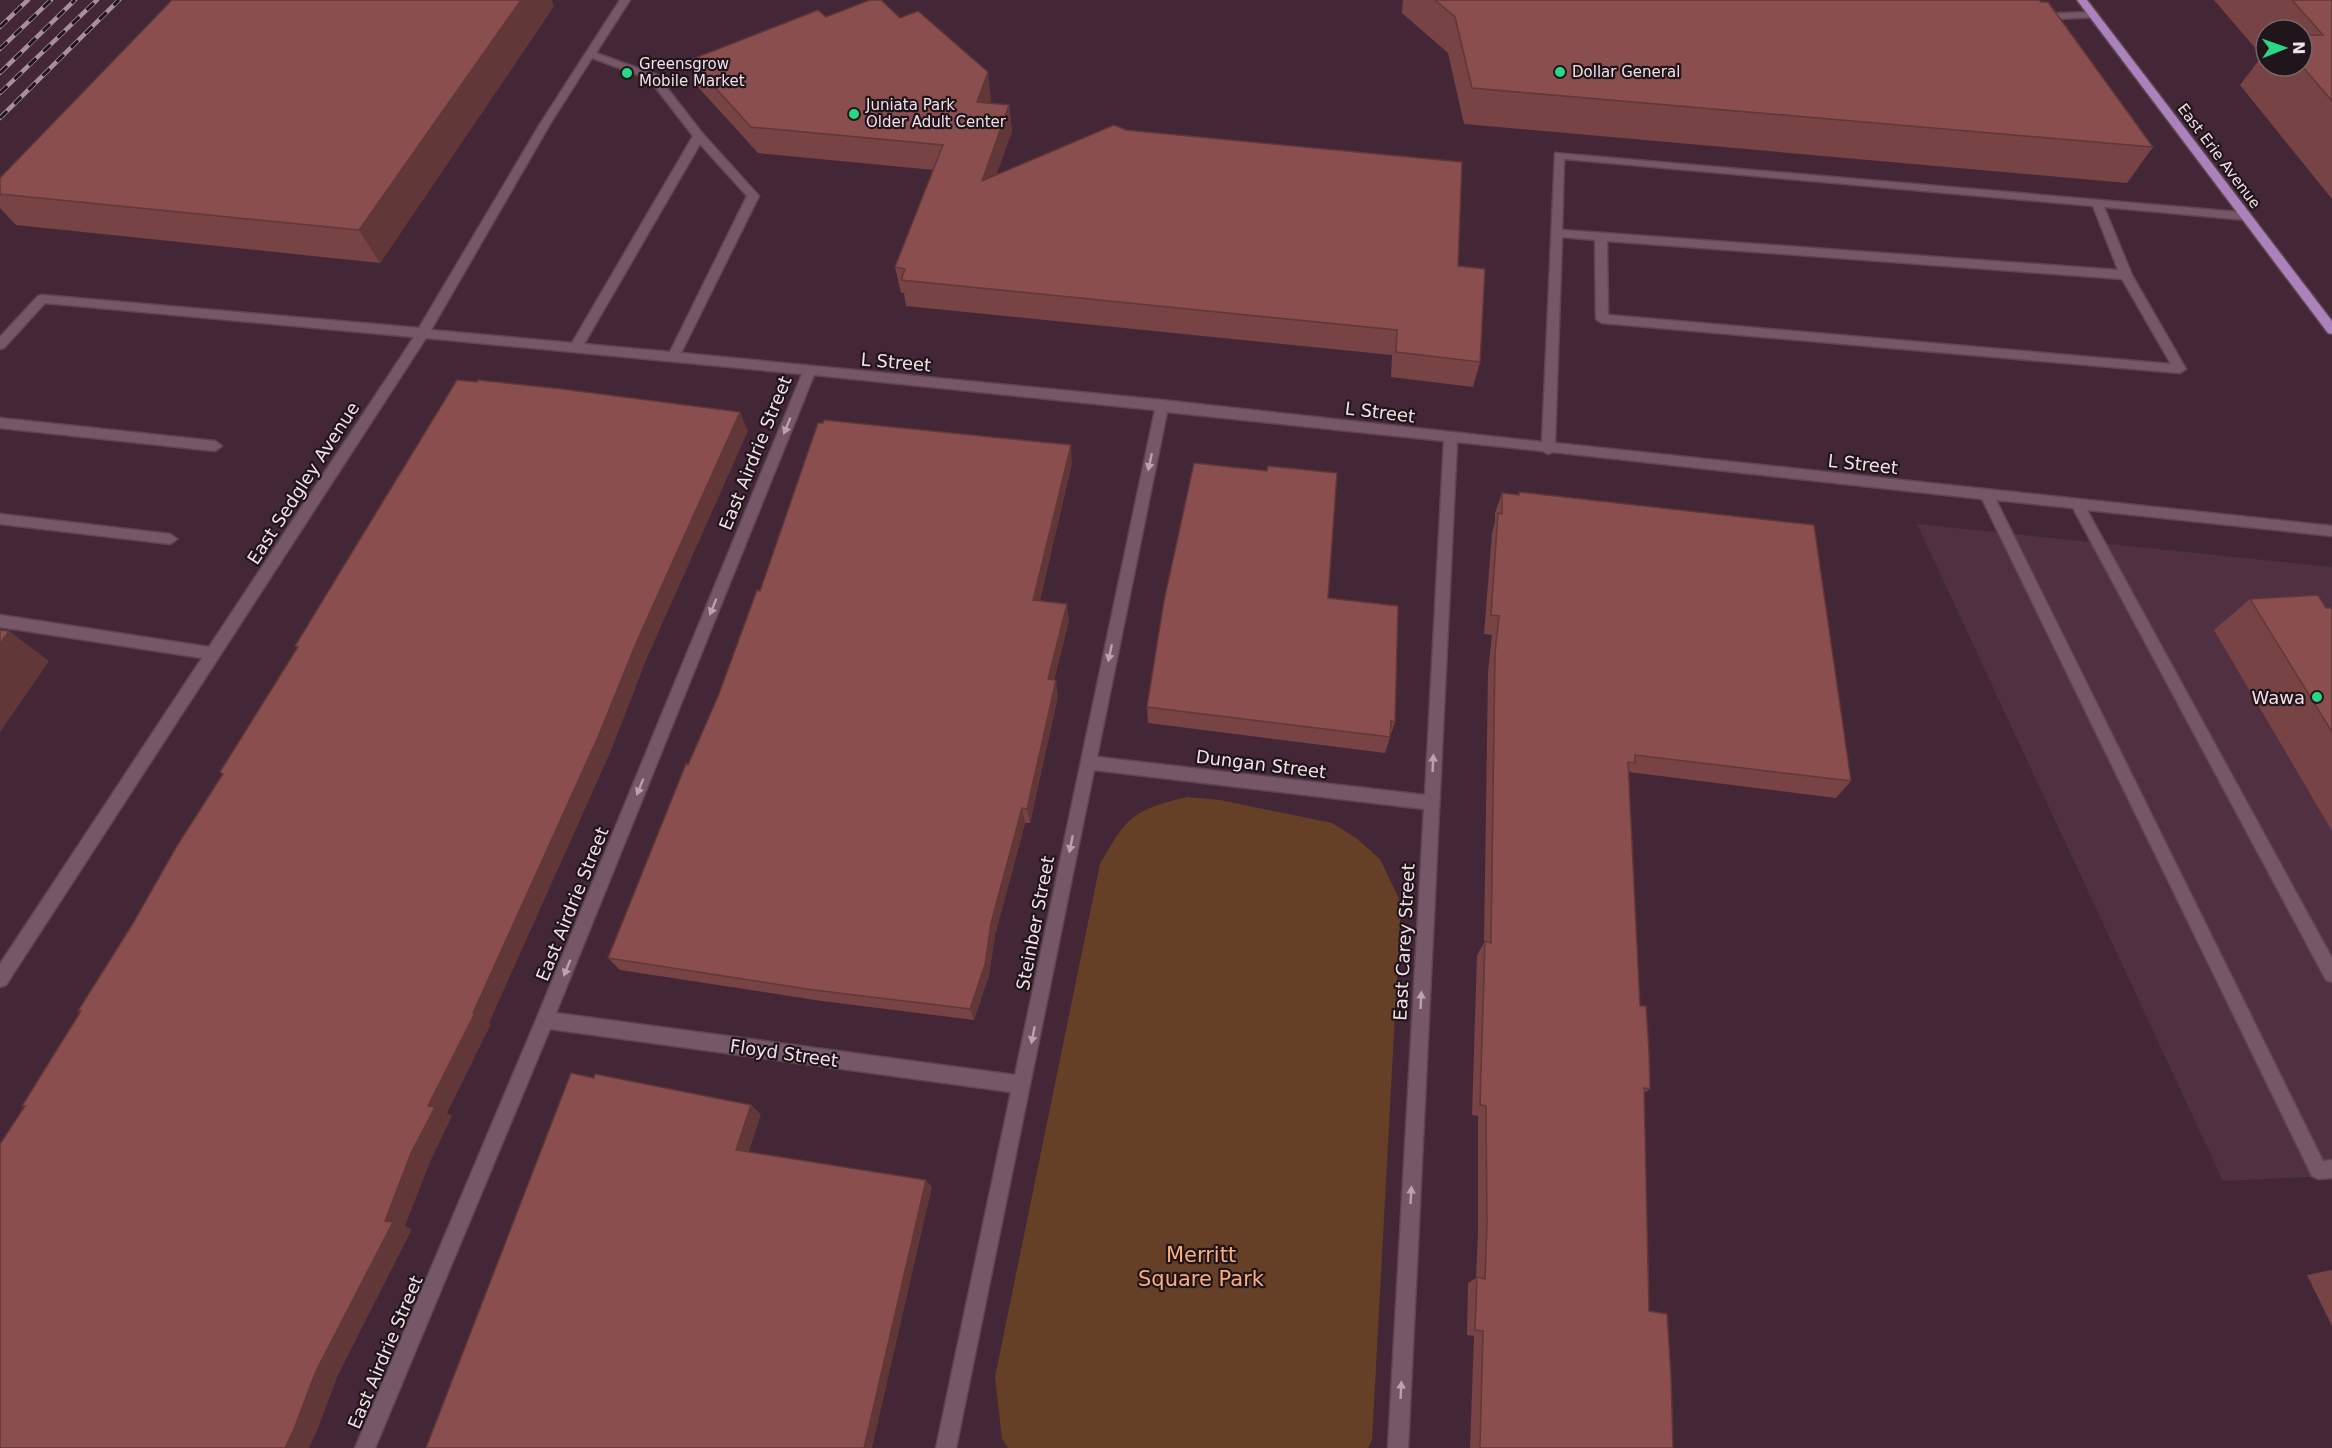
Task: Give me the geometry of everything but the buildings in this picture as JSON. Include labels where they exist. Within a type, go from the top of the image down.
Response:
[{"type":"main road","name":"East Erie Avenue","points":[[2082,0],[2332,330]]},
{"type":"street","name":"East Sedgley Avenue","points":[[0,979],[423,332],[545,124],[625,0]]},
{"type":"street","points":[[2024,17],[2093,15]]},
{"type":"street","points":[[590,54],[653,77],[699,136],[753,196],[673,358]]},
{"type":"street","points":[[576,347],[699,136]]},
{"type":"street","points":[[1548,449],[1559,155],[2246,216]]},
{"type":"street","points":[[1601,236],[1602,319],[2180,369],[2126,275],[2097,203]]},
{"type":"street","points":[[1556,233],[2126,275]]},
{"type":"street","name":"L Street","points":[[0,345],[42,299],[423,332],[809,372],[1162,405],[1451,439],[2332,531]]},
{"type":"street","name":"East Airdrie Street","points":[[365,1448],[545,1020],[809,372]]},
{"type":"street","name":"Steinber Street","points":[[946,1448],[1162,405]]},
{"type":"street","points":[[0,423],[214,446]]},
{"type":"street","name":"East Carey Street","points":[[1398,1448],[1451,439]]},
{"type":"street","points":[[1987,495],[2318,1170],[2332,1169]]},
{"type":"street","points":[[2077,504],[2332,974]]},
{"type":"street","points":[[0,519],[170,538]]},
{"type":"street","points":[[0,621],[213,654]]},
{"type":"street","name":"Dungan Street","points":[[1087,763],[1431,803]]},
{"type":"street","name":"Floyd Street","points":[[545,1020],[1023,1085]]},
{"type":"shaded area","points":[[1917,524],[2332,567],[2332,1176],[2223,1181]]},
{"type":"green space","name":"Merritt Square Park","points":[[1187,797],[1220,800],[1332,823],[1356,838],[1380,859],[1401,903],[1372,1440],[1368,1448],[1008,1448],[1002,1439],[995,1377],[1100,864],[1117,835],[1133,817],[1154,806]]},
{"type":"railway","points":[[0,27],[28,0]]},
{"type":"railway","points":[[0,49],[51,0]]},
{"type":"railway","points":[[0,73],[75,0]]},
{"type":"railway","points":[[0,93],[97,0]]},
{"type":"railway","points":[[0,118],[119,0]]},
{"type":"place","name":"Dollar General","points":[[1560,72]]},
{"type":"place","name":"Greensgrow Mobile Market","points":[[627,73]]},
{"type":"place","name":"Juniata Park Older Adult Center","points":[[854,114]]},
{"type":"place","name":"Wawa","points":[[2317,697]]}]
